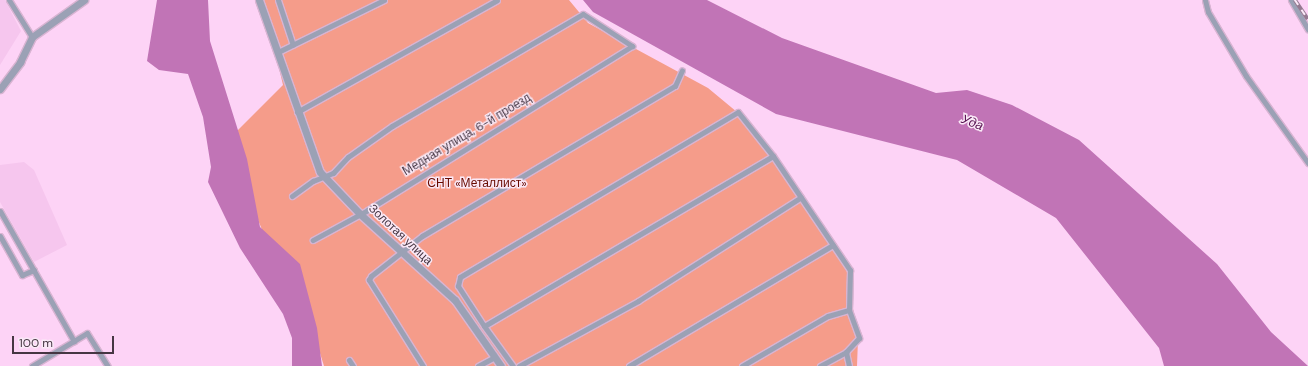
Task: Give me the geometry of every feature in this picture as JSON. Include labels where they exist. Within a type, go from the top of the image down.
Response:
[{"type":"street","points":[[9,0],[32,36]]},
{"type":"street","points":[[0,88],[20,62],[32,36],[84,0]]},
{"type":"street","name":"Золотая улица","points":[[259,0],[298,112],[324,176],[360,214],[455,300],[501,366]]},
{"type":"street","points":[[278,0],[294,45]]},
{"type":"street","points":[[278,52],[384,0]]},
{"type":"street","points":[[298,112],[497,0]]},
{"type":"street","points":[[1205,0],[1208,12],[1246,76],[1308,163]]},
{"type":"street","points":[[1291,0],[1308,30]]},
{"type":"street","name":"Медная улица, 6-й проезд","points":[[313,240],[360,214],[632,46],[583,14],[398,122],[348,157],[333,173],[324,176]]},
{"type":"street","points":[[423,366],[369,280],[422,236],[675,86],[682,70]]},
{"type":"street","points":[[513,366],[484,326],[458,286],[460,278],[738,112],[773,156],[850,270],[849,310],[859,338],[846,352],[820,366]]},
{"type":"street","points":[[484,326],[773,156]]},
{"type":"street","points":[[292,196],[324,176]]},
{"type":"street","points":[[519,366],[644,297],[801,197]]},
{"type":"street","points":[[0,210],[74,341]]},
{"type":"street","points":[[0,236],[22,275],[34,270]]},
{"type":"street","points":[[629,366],[833,245]]},
{"type":"street","points":[[742,366],[828,316],[849,310]]},
{"type":"street","points":[[32,366],[87,333],[108,366]]},
{"type":"street","points":[[846,352],[849,366]]},
{"type":"street","points":[[478,366],[495,357]]},
{"type":"street","points":[[349,360],[353,366]]},
{"type":"shaded area","points":[[0,0],[5,0],[21,31],[0,65]]},
{"type":"shaded area","points":[[24,162],[34,170],[67,245],[34,262],[0,202],[0,165]]},
{"type":"green space","name":"СНТ «Металлист»","points":[[263,0],[569,0],[588,23],[708,88],[749,122],[845,261],[858,339],[857,366],[324,366],[292,263],[265,237],[252,205],[235,133],[283,85]]},
{"type":"water","points":[[157,0],[208,0],[210,41],[247,159],[260,227],[300,264],[317,328],[322,366],[292,366],[292,338],[283,314],[240,248],[208,182],[211,167],[203,117],[188,74],[159,70],[147,61]]},
{"type":"water","name":"Уда","points":[[583,0],[707,0],[782,38],[936,93],[967,90],[1012,105],[1079,140],[1217,264],[1271,332],[1308,366],[1164,366],[1159,348],[1056,218],[957,160],[776,114],[593,12]]},
{"type":"railway","points":[[1295,0],[1308,19]]}]
